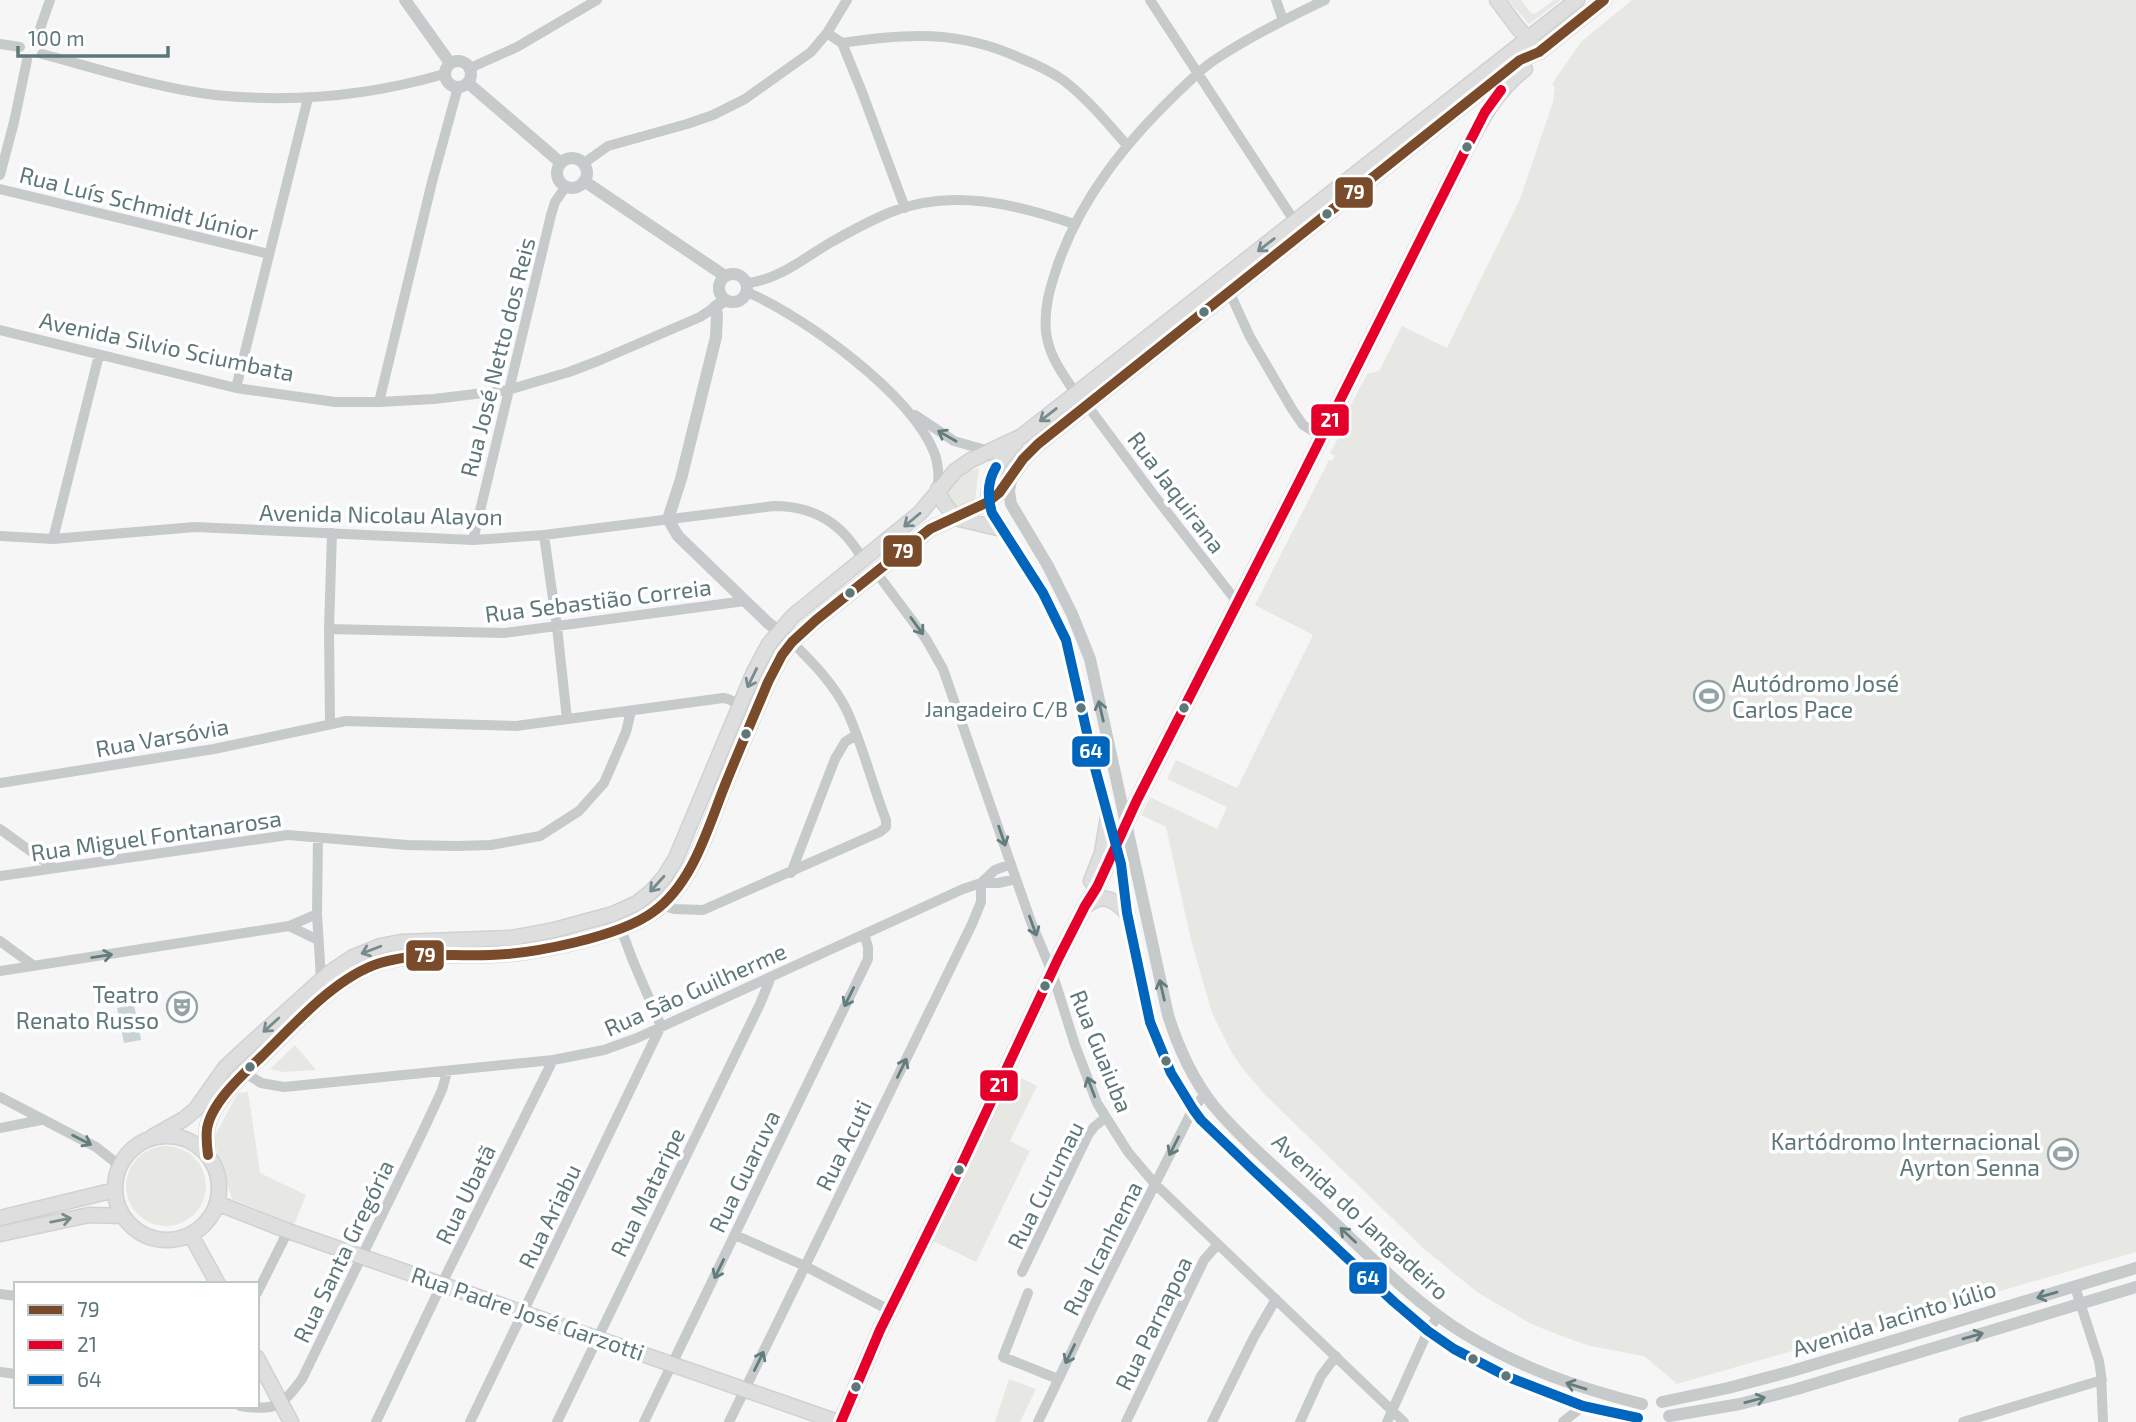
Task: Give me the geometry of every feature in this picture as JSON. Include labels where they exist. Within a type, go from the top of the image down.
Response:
[{"type":"main road","points":[[1497,0],[1539,52]]},
{"type":"main road","points":[[152,1138],[167,1135],[183,1138],[197,1145],[208,1155],[216,1170],[220,1186],[218,1203],[207,1222],[191,1235],[173,1240],[153,1238],[136,1230],[119,1208],[115,1190],[120,1166],[127,1153],[138,1144],[184,1119],[196,1109],[225,1068],[321,979],[353,957],[380,946],[416,941],[511,938],[613,914],[637,902],[659,883],[676,858],[739,704],[778,631],[813,599],[920,513],[955,471],[971,460],[1022,436],[1577,0]]},
{"type":"main road","points":[[840,1422],[889,1310],[1052,972],[1117,846],[1125,823],[1485,112],[1498,93],[1526,68],[1539,52],[1604,0]]},
{"type":"main road","points":[[208,1155],[206,1137],[209,1119],[244,1072],[328,993],[361,971],[379,963],[416,957],[512,954],[548,948],[621,929],[639,921],[661,905],[692,864],[768,682],[792,642],[930,529],[988,502],[1023,459],[1087,405],[1520,60],[1539,52]]},
{"type":"main road","points":[[988,502],[991,476],[1001,459],[1022,436]]},
{"type":"main road","points":[[938,489],[942,500],[955,518],[1002,529]]},
{"type":"main road","points":[[1085,906],[1102,853],[1108,817]]},
{"type":"main road","points":[[1085,906],[1094,900],[1110,898],[1127,913]]},
{"type":"main road","points":[[0,1218],[115,1190]]},
{"type":"main road","name":"Rua Padre José Garzotti","points":[[218,1203],[288,1231],[840,1422]]},
{"type":"main road","points":[[0,1234],[89,1215],[123,1216]]},
{"type":"main road","points":[[191,1235],[217,1282]]},
{"type":"main road","points":[[259,1362],[291,1422]]},
{"type":"street","points":[[36,40],[50,0]]},
{"type":"street","points":[[405,0],[447,69],[448,84],[463,85],[561,163]]},
{"type":"street","points":[[470,68],[517,47],[597,0]]},
{"type":"street","points":[[584,163],[608,146],[687,124],[726,109],[811,52],[827,33],[847,0]]},
{"type":"street","points":[[1150,0],[1295,222]]},
{"type":"street","points":[[1276,0],[1283,20]]},
{"type":"street","points":[[1076,394],[1052,358],[1046,331],[1045,308],[1061,253],[1074,224],[1110,165],[1161,108],[1212,62],[1283,20],[1325,0]]},
{"type":"street","points":[[827,33],[842,43],[905,208]]},
{"type":"street","points":[[842,43],[909,34],[953,37],[1000,48],[1062,80],[1079,93],[1127,145]]},
{"type":"street","points":[[27,40],[36,40],[42,46],[42,54],[34,61],[27,61],[21,55],[20,47],[27,40]]},
{"type":"street","points":[[0,44],[20,47]]},
{"type":"street","points":[[42,54],[183,90],[307,98],[364,93],[447,69],[454,61],[463,62],[470,68],[471,75],[463,85],[432,182],[379,402]]},
{"type":"street","points":[[0,175],[27,61]]},
{"type":"street","points":[[236,388],[307,98]]},
{"type":"street","points":[[573,158],[584,163],[587,172],[584,181],[576,187],[566,186],[558,176],[561,163],[573,158]]},
{"type":"street","points":[[584,181],[725,276],[738,274],[747,288],[834,345],[877,379],[910,412],[954,441],[989,451]]},
{"type":"street","name":"Rua José Netto dos Reis","points":[[473,540],[555,202],[566,186]]},
{"type":"street","name":"Rua Luís Schmidt Júnior","points":[[0,189],[269,254]]},
{"type":"street","points":[[720,304],[738,302],[747,288],[769,279],[865,223],[905,208],[951,200],[994,202],[1074,224]]},
{"type":"street","points":[[661,905],[674,909],[703,910],[791,873],[887,827],[856,735],[835,691],[792,642],[677,536],[668,519],[681,479],[716,337],[719,286],[725,276]]},
{"type":"street","points":[[1229,291],[1250,337],[1292,410],[1303,425],[1321,436]]},
{"type":"street","name":"Avenida Silvio Sciumbata","points":[[0,330],[236,388],[335,402],[379,402],[434,399],[508,390],[598,361],[700,317],[720,304]]},
{"type":"street","points":[[52,539],[99,355]]},
{"type":"street","name":"Rua Jaquirana","points":[[1087,405],[1237,602]]},
{"type":"street","points":[[910,412],[934,452],[938,466],[938,489]]},
{"type":"street","name":"Avenida do Jangadeiro","points":[[1012,475],[1009,491],[1011,504],[1048,566],[1072,614],[1090,659],[1168,1015],[1182,1055],[1205,1094],[1262,1154],[1438,1316],[1489,1348],[1542,1374],[1642,1404]]},
{"type":"street","name":"Avenida do Jangadeiro","points":[[988,502],[992,513],[1033,575],[1066,640],[1121,864],[1127,913],[1150,1022],[1171,1073],[1193,1109],[1251,1168],[1428,1331],[1454,1349],[1508,1377],[1583,1406],[1638,1420]]},
{"type":"street","name":"Avenida Nicolau Alayon","points":[[0,536],[52,539],[195,527],[473,540],[544,535],[774,506],[793,506],[826,518],[842,530],[863,560]]},
{"type":"street","points":[[330,723],[332,533]]},
{"type":"street","points":[[544,535],[567,719]]},
{"type":"street","points":[[1033,575],[1048,566]]},
{"type":"street","name":"Rua Guaiuba","points":[[876,572],[921,632],[943,669],[1016,879],[1052,972],[1075,1045],[1105,1118],[1128,1152],[1155,1184],[1404,1422]]},
{"type":"street","name":"Rua Sebastião Correia","points":[[329,629],[504,634],[745,601]]},
{"type":"street","name":"Rua Varsóvia","points":[[0,783],[214,749],[330,723],[369,721],[500,727],[723,698],[739,704]]},
{"type":"street","name":"Rua Miguel Fontanarosa","points":[[0,876],[288,835],[407,845],[457,846],[491,845],[540,836],[579,811],[596,794],[608,775],[626,733],[632,711]]},
{"type":"street","points":[[791,873],[835,758],[845,742],[856,735]]},
{"type":"street","points":[[0,829],[54,868]]},
{"type":"street","points":[[318,838],[318,940],[321,979],[328,993]]},
{"type":"street","name":"Rua São Guilherme","points":[[981,883],[995,870],[1011,864]]},
{"type":"street","name":"Rua São Guilherme","points":[[244,1072],[261,1083],[284,1087],[553,1060],[604,1050],[771,977],[934,901],[981,883],[1016,879]]},
{"type":"street","name":"Rua Acuti","points":[[729,1422],[972,924],[981,902],[981,883]]},
{"type":"street","points":[[0,971],[289,926],[317,915]]},
{"type":"street","points":[[289,926],[318,940]]},
{"type":"street","points":[[621,929],[661,1026]]},
{"type":"street","name":"Rua Guaruva","points":[[644,1422],[868,959],[864,934]]},
{"type":"street","points":[[0,941],[34,966]]},
{"type":"street","name":"Rua Mataripe","points":[[557,1422],[771,977]]},
{"type":"street","name":"Rua Ariabu","points":[[470,1422],[661,1026]]},
{"type":"street","name":"Rua Ubatã","points":[[376,1422],[553,1060]]},
{"type":"street","name":"Rua Santa Gregória","points":[[280,1403],[302,1379],[442,1090],[447,1072]]},
{"type":"street","name":"Rua Icanhema","points":[[1038,1422],[1193,1109],[1205,1094]]},
{"type":"street","points":[[0,1097],[96,1147],[120,1166]]},
{"type":"street","name":"Rua Curumau","points":[[1022,1272],[1088,1135],[1105,1118]]},
{"type":"street","points":[[0,1128],[41,1119]]},
{"type":"street","points":[[259,1289],[288,1231]]},
{"type":"street","points":[[735,1235],[805,1266],[889,1310]]},
{"type":"street","name":"Rua Parnapoa","points":[[1126,1422],[1204,1260],[1218,1244]]},
{"type":"street","name":"Avenida Jacinto Júlio","points":[[1642,1404],[1652,1400],[1662,1402],[1728,1388],[1792,1371],[2136,1268]]},
{"type":"street","points":[[2075,1287],[2099,1361],[2103,1422]]},
{"type":"street","name":"Avenida Jacinto Júlio","points":[[1668,1420],[1797,1389],[2136,1287]]},
{"type":"street","points":[[1028,1293],[1003,1357],[1058,1380]]},
{"type":"street","points":[[1212,1422],[1276,1299]]},
{"type":"street","points":[[1387,1422],[1428,1331],[1438,1316]]},
{"type":"street","points":[[1300,1422],[1321,1376],[1336,1356]]},
{"type":"street","points":[[1963,1422],[2102,1380]]},
{"type":"street","points":[[1662,1402],[1667,1409],[1668,1420]]},
{"type":"street","points":[[259,1408],[269,1409],[280,1403]]},
{"type":"street","points":[[1638,1420],[1638,1410],[1642,1404]]},
{"type":"street","points":[[1563,1422],[1583,1406]]},
{"type":"shaded area","points":[[1508,0],[1521,0],[1531,13],[1535,14],[1554,0],[1561,0],[1529,24]]},
{"type":"shaded area","name":"Autódromo José Carlos Pace","points":[[1632,0],[2136,0],[2136,1252],[1677,1384],[1644,1356],[1590,1346],[1559,1335],[1531,1324],[1477,1292],[1424,1249],[1266,1096],[1242,1068],[1212,1013],[1191,940],[1166,827],[1141,815],[1150,797],[1217,829],[1227,807],[1167,779],[1176,760],[1237,788],[1313,635],[1255,605],[1329,460],[1332,461],[1335,456],[1330,453],[1350,417],[1346,414],[1367,374],[1379,371],[1402,326],[1447,348],[1520,199],[1553,102],[1555,87],[1552,84],[1581,42]]},
{"type":"shaded area","points":[[979,468],[975,502],[954,511],[944,500],[949,487],[960,475]]},
{"type":"shaded area","points":[[134,1005],[141,1040],[124,1043],[117,1008]]},
{"type":"shaded area","points":[[295,1045],[316,1070],[283,1072],[270,1069]]},
{"type":"shaded area","points":[[1013,1074],[1037,1086],[1010,1141],[1030,1151],[976,1262],[933,1241]]},
{"type":"shaded area","points":[[248,1092],[260,1173],[306,1195],[294,1225],[232,1199],[213,1139],[238,1093]]},
{"type":"shaded area","points":[[166,1146],[181,1149],[194,1158],[203,1171],[206,1186],[203,1201],[194,1214],[181,1223],[166,1226],[151,1223],[138,1214],[129,1201],[126,1186],[129,1171],[138,1158],[151,1149]]},
{"type":"shaded area","points":[[1009,1379],[1036,1389],[1020,1422],[995,1422]]},
{"type":"transit line","name":"79","points":[[208,1155],[207,1132],[210,1119],[228,1090],[315,1004],[363,970],[407,957],[508,954],[551,948],[619,929],[653,912],[679,886],[698,854],[768,682],[792,642],[930,529],[988,502],[999,493],[1023,459],[1038,444],[1520,60],[1539,52],[1604,0]]},
{"type":"transit line","name":"21","points":[[841,1422],[880,1330],[1058,959],[1097,887],[1137,800],[1467,147],[1485,112],[1501,90]]},
{"type":"transit line","name":"64","points":[[996,467],[989,490],[992,513],[1043,593],[1066,640],[1095,768],[1121,864],[1127,913],[1150,1022],[1171,1073],[1193,1109],[1251,1168],[1428,1331],[1454,1349],[1508,1377],[1583,1406],[1638,1418]]},
{"type":"place","name":"Autódromo José Carlos Pace","points":[[1709,696]]},
{"type":"place","name":"Jangadeiro C/B","points":[[1081,708]]},
{"type":"place","name":"Teatro Renato Russo","points":[[182,1007]]},
{"type":"place","name":"Kartódromo Internacional Ayrton Senna","points":[[2063,1154]]}]
